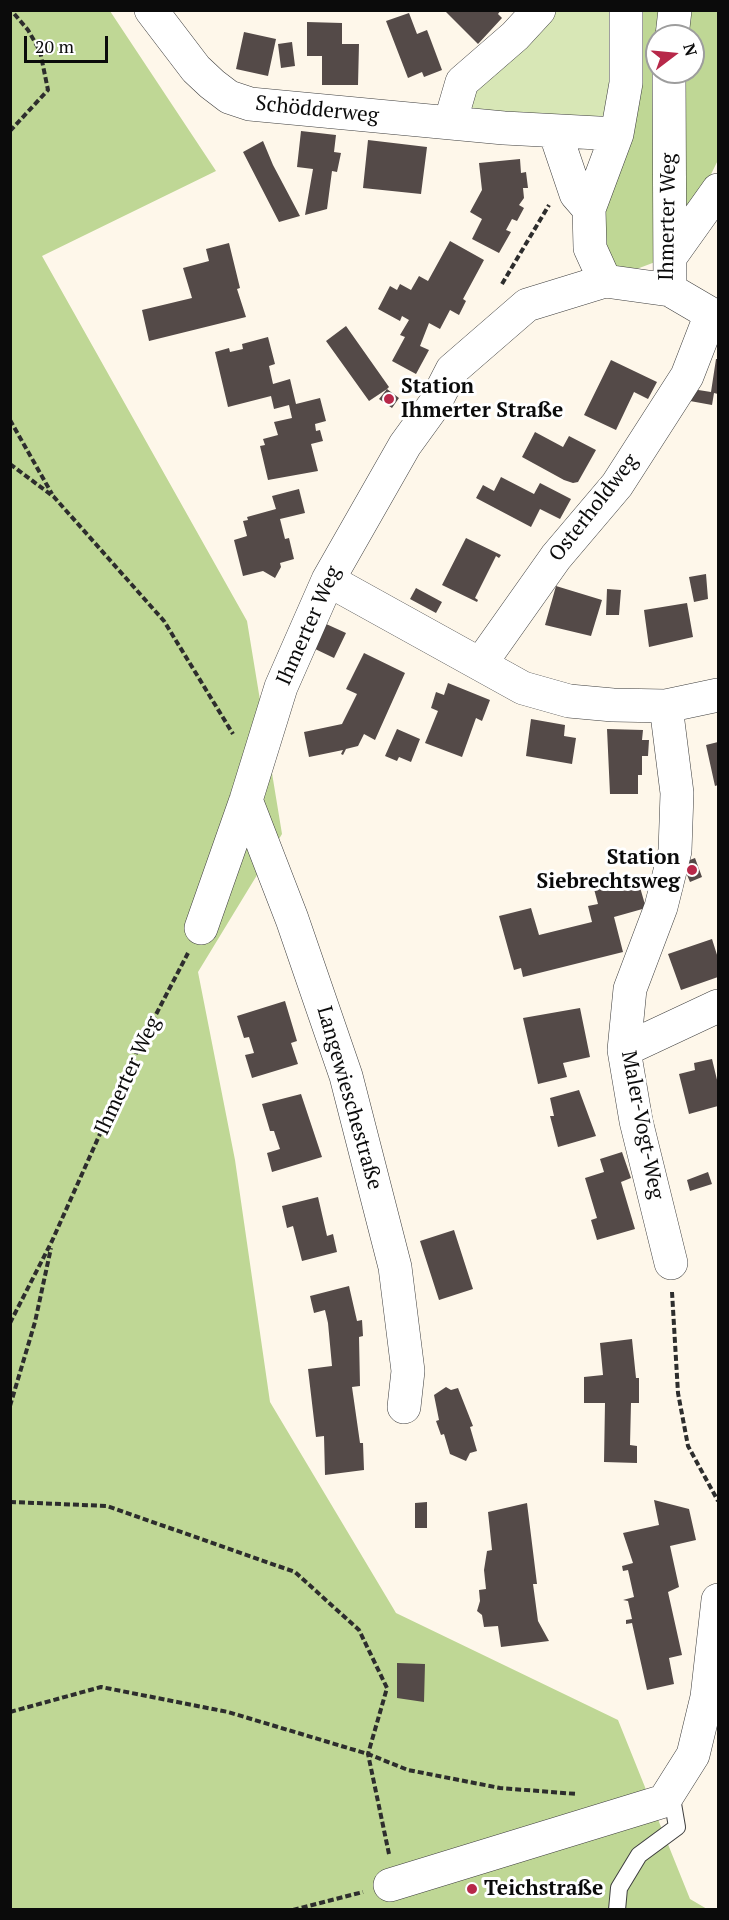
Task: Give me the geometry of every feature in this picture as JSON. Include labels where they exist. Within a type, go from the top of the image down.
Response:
[{"type":"street","name":"Schödderweg","points":[[151,10],[196,69],[229,97],[250,104],[555,132],[617,134]]},
{"type":"street","points":[[450,123],[462,82],[515,36],[539,10]]},
{"type":"street","points":[[605,281],[590,248],[589,209],[617,134],[626,83],[626,10]]},
{"type":"street","name":"Ihmerter Weg","points":[[201,928],[246,800],[281,687],[328,580],[405,445],[434,405],[452,370],[527,305],[605,281],[670,290],[669,84]]},
{"type":"street","points":[[555,132],[576,194],[589,209]]},
{"type":"street","points":[[671,256],[718,190]]},
{"type":"street","points":[[670,290],[715,315]]},
{"type":"street","name":"Osterholdweg","points":[[481,663],[556,557],[617,485],[687,376],[715,315]]},
{"type":"street","points":[[328,580],[523,688],[569,700],[613,705],[666,706],[718,695]]},
{"type":"street","name":"Maler-Vogt-Weg","points":[[666,706],[677,793],[675,851],[661,907],[630,989],[624,1050],[636,1121],[671,1263]]},
{"type":"street","name":"Langewieschestraße","points":[[246,800],[292,920],[352,1098],[395,1267],[408,1371],[404,1407]]},
{"type":"street","points":[[624,1050],[718,1006]]},
{"type":"street","points":[[390,1885],[664,1801],[693,1755],[706,1697],[718,1600]]},
{"type":"lane","points":[[617,1910],[620,1888],[639,1856],[677,1827],[671,1790]]},
{"type":"path","points":[[10,131],[48,90],[40,51],[28,30],[12,10]]},
{"type":"path","points":[[499,291],[569,171]]},
{"type":"path","points":[[10,420],[54,497]]},
{"type":"path","points":[[10,464],[54,497],[164,621],[232,730],[235,742]]},
{"type":"path","name":"Ihmerter Weg","points":[[10,1323],[52,1241],[138,1049],[201,928]]},
{"type":"path","points":[[10,1406],[35,1322],[52,1241]]},
{"type":"path","points":[[671,1263],[678,1393],[688,1446],[718,1501]]},
{"type":"path","points":[[10,1502],[108,1506],[295,1572],[359,1630],[387,1688],[368,1754],[389,1854],[390,1885],[293,1910]]},
{"type":"path","points":[[10,1712],[101,1687],[228,1712],[368,1754],[408,1770],[500,1788],[582,1794]]},
{"type":"green space","points":[[11,11],[110,11],[216,171],[42,256],[247,621],[282,834],[198,972],[235,1160],[270,1402],[396,1613],[618,1720],[690,1899],[707,1909],[11,1910]]},
{"type":"green space","points":[[543,11],[624,11],[614,129],[504,128],[458,103]]},
{"type":"green space","points":[[627,11],[718,11],[718,160],[671,256],[605,281],[590,248]]},
{"type":"building","points":[[444,10],[501,10],[498,14],[502,18],[478,44]]},
{"type":"building","points":[[409,13],[417,34],[427,30],[442,70],[424,77],[422,72],[408,78],[386,21]]},
{"type":"building","points":[[307,22],[342,23],[342,44],[359,44],[358,85],[322,85],[322,56],[307,56]]},
{"type":"building","points":[[244,32],[276,39],[268,76],[236,69]]},
{"type":"building","points":[[292,42],[295,66],[281,68],[278,44]]},
{"type":"building","points":[[301,131],[336,135],[334,152],[341,153],[337,172],[332,171],[327,209],[305,215],[313,169],[297,167]]},
{"type":"building","points":[[368,140],[427,147],[421,194],[363,188]]},
{"type":"building","points":[[263,141],[300,216],[279,222],[243,152]]},
{"type":"building","points":[[520,159],[521,173],[526,172],[528,188],[523,188],[524,198],[519,205],[524,208],[517,221],[512,219],[506,230],[511,232],[499,253],[472,239],[482,219],[470,212],[482,190],[479,163]]},
{"type":"building","points":[[450,241],[484,260],[463,299],[466,301],[459,315],[450,310],[440,329],[429,323],[420,346],[429,350],[416,374],[392,361],[405,337],[400,335],[409,320],[402,316],[400,321],[378,309],[390,286],[397,290],[400,284],[411,290],[419,276],[428,281]]},
{"type":"building","points":[[229,243],[240,288],[237,289],[246,317],[149,341],[142,310],[192,298],[183,268],[209,261],[206,249]]},
{"type":"building","points":[[346,326],[389,387],[369,401],[326,341]]},
{"type":"building","points":[[268,337],[275,364],[269,366],[273,384],[290,379],[296,404],[320,398],[326,421],[315,424],[316,431],[320,430],[323,441],[311,444],[318,471],[268,480],[260,446],[265,445],[263,439],[278,435],[274,422],[292,418],[289,405],[274,409],[271,396],[228,407],[215,352],[229,348],[230,352],[243,349],[242,344]]},
{"type":"building","points":[[716,359],[718,359],[718,394],[714,393],[712,405],[690,401],[692,389],[711,392]]},
{"type":"building","points":[[611,360],[657,382],[648,399],[634,392],[616,430],[584,415]]},
{"type":"building","name":"Station Ihmerter Straße","points":[[387,389],[399,398],[392,408],[379,399]]},
{"type":"building","points":[[535,432],[563,447],[569,436],[596,450],[578,482],[564,480],[522,457]]},
{"type":"building","points":[[501,477],[534,494],[540,483],[571,499],[560,519],[540,509],[531,527],[476,498],[483,485],[494,491]]},
{"type":"building","points":[[299,489],[305,513],[280,519],[285,539],[289,538],[294,559],[280,563],[281,567],[275,578],[263,571],[243,576],[234,540],[247,536],[243,521],[248,520],[247,517],[276,509],[272,496]]},
{"type":"building","points":[[466,538],[501,555],[499,558],[496,556],[475,598],[477,602],[442,585]]},
{"type":"building","points":[[706,574],[708,599],[694,602],[689,577]]},
{"type":"building","points":[[556,586],[602,600],[591,636],[545,625]]},
{"type":"building","points":[[416,588],[442,602],[436,613],[410,599]]},
{"type":"building","points":[[607,589],[621,590],[619,615],[606,615]]},
{"type":"building","points":[[687,603],[693,637],[649,647],[644,610]]},
{"type":"building","points":[[324,623],[346,633],[334,658],[313,648]]},
{"type":"building","points":[[364,653],[405,673],[375,740],[364,734],[358,746],[346,749],[343,755],[341,754],[343,750],[309,757],[304,732],[342,724],[357,694],[346,689]]},
{"type":"building","points":[[448,683],[490,700],[482,721],[476,718],[462,757],[425,743],[438,711],[431,708],[436,692],[444,695]]},
{"type":"building","points":[[531,719],[565,725],[564,736],[576,738],[572,764],[526,756]]},
{"type":"building","points":[[397,729],[420,739],[411,762],[399,757],[397,761],[385,756]]},
{"type":"building","points":[[607,729],[643,730],[642,740],[649,740],[648,756],[642,756],[642,775],[638,775],[638,794],[610,794]]},
{"type":"building","points":[[718,742],[718,785],[715,786],[706,745]]},
{"type":"building","name":"Station Siebrechtsweg","points":[[695,858],[702,877],[690,882],[682,863]]},
{"type":"building","points":[[637,877],[646,908],[614,917],[623,952],[523,977],[521,968],[514,970],[499,916],[531,908],[539,935],[592,922],[588,906],[598,904],[594,889]]},
{"type":"building","points":[[712,939],[718,958],[718,977],[681,990],[668,954]]},
{"type":"building","points":[[285,1001],[297,1041],[291,1043],[298,1064],[252,1078],[245,1055],[254,1053],[249,1037],[244,1038],[237,1016]]},
{"type":"building","points":[[580,1008],[590,1057],[563,1063],[567,1077],[538,1084],[523,1018]]},
{"type":"building","points":[[712,1059],[718,1084],[718,1106],[689,1114],[679,1074],[695,1070],[694,1063]]},
{"type":"building","points":[[579,1090],[596,1136],[558,1147],[550,1116],[554,1116],[550,1098]]},
{"type":"building","points":[[301,1094],[322,1157],[272,1172],[267,1153],[280,1149],[274,1131],[270,1131],[262,1104]]},
{"type":"building","points":[[622,1152],[631,1178],[621,1182],[635,1229],[597,1240],[591,1220],[597,1218],[585,1178],[604,1172],[600,1159]]},
{"type":"building","points":[[708,1172],[712,1184],[690,1191],[687,1180]]},
{"type":"building","points":[[318,1197],[327,1236],[333,1234],[337,1252],[302,1261],[293,1226],[287,1228],[282,1206]]},
{"type":"building","points":[[454,1230],[473,1289],[439,1300],[420,1241]]},
{"type":"building","points":[[349,1286],[357,1321],[362,1320],[363,1336],[359,1337],[360,1386],[352,1387],[360,1443],[363,1443],[364,1470],[325,1475],[324,1436],[316,1437],[308,1369],[332,1366],[325,1310],[314,1313],[310,1296]]},
{"type":"building","points":[[632,1339],[636,1378],[639,1378],[639,1403],[631,1403],[630,1445],[637,1446],[637,1463],[604,1462],[605,1403],[584,1403],[584,1377],[603,1375],[600,1343]]},
{"type":"building","points":[[446,1387],[451,1390],[458,1388],[473,1426],[470,1427],[477,1451],[470,1453],[466,1461],[450,1454],[444,1434],[441,1435],[436,1421],[439,1420],[434,1395]]},
{"type":"building","points":[[654,1500],[689,1509],[696,1540],[670,1546],[679,1587],[668,1592],[682,1655],[669,1658],[674,1684],[647,1690],[632,1623],[626,1624],[626,1620],[632,1619],[628,1601],[623,1600],[634,1597],[628,1570],[623,1571],[622,1566],[633,1563],[623,1533],[659,1525]]},
{"type":"building","points":[[427,1502],[427,1528],[415,1528],[415,1503]]},
{"type":"building","points":[[527,1503],[537,1584],[533,1584],[538,1621],[549,1641],[501,1647],[498,1626],[484,1627],[482,1615],[477,1611],[480,1601],[479,1590],[486,1589],[484,1570],[487,1551],[492,1550],[488,1512]]},
{"type":"building","points":[[397,1663],[425,1664],[424,1702],[397,1698]]},
{"type":"place","name":"Station Ihmerter Straße","points":[[389,399]]},
{"type":"place","name":"Station Siebrechtsweg","points":[[692,870]]},
{"type":"place","name":"Teichstraße","points":[[472,1889]]}]
